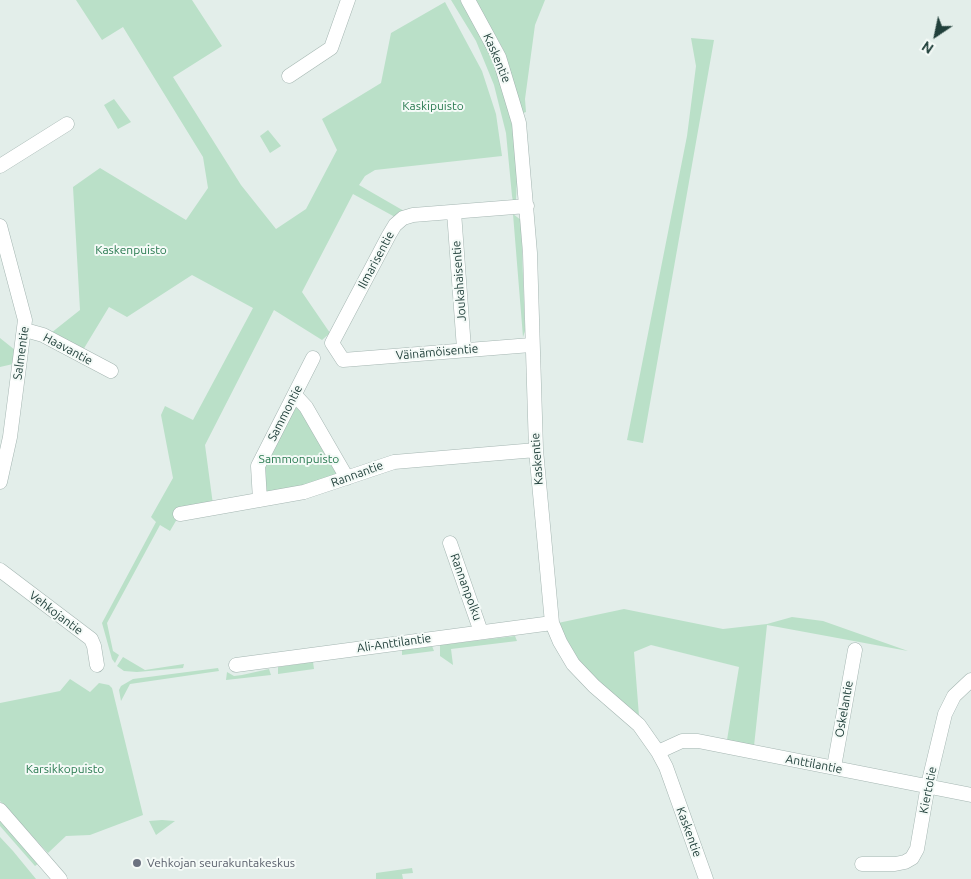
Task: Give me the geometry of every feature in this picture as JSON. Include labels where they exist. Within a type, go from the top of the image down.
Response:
[{"type":"street","points":[[289,76],[331,48],[348,0]]},
{"type":"street","name":"Kaskentie","points":[[468,0],[499,57],[519,123],[527,206],[536,450],[552,623],[560,642],[573,664],[594,686],[638,725],[658,752],[666,767],[706,879]]},
{"type":"street","points":[[0,166],[68,124]]},
{"type":"street","name":"Ilmarisentie","points":[[343,360],[332,343],[395,225],[403,218],[413,215],[527,206]]},
{"type":"street","name":"Joukahaisentie","points":[[454,212],[464,349]]},
{"type":"street","name":"Salmentie","points":[[0,226],[24,312],[25,330],[10,437],[0,482]]},
{"type":"street","name":"Haavantie","points":[[25,330],[43,335],[111,371]]},
{"type":"street","name":"Väinämöisentie","points":[[343,360],[531,345]]},
{"type":"street","name":"Sammontie","points":[[260,500],[258,466],[313,358]]},
{"type":"street","points":[[295,395],[306,407],[347,478]]},
{"type":"street","name":"Rannantie","points":[[180,514],[319,488],[394,462],[536,450]]},
{"type":"street","name":"Rannanpolku","points":[[450,543],[482,632]]},
{"type":"street","name":"Vehkojantie","points":[[0,570],[91,639],[96,665]]},
{"type":"street","name":"Ali-Anttilantie","points":[[236,665],[552,623]]},
{"type":"street","name":"Oskelantie","points":[[834,767],[855,650]]},
{"type":"street","name":"Kiertotie","points":[[862,864],[895,864],[912,858],[917,849],[928,785],[948,707],[962,687],[971,680]]},
{"type":"street","name":"Anttilantie","points":[[658,752],[682,741],[698,740],[971,795]]},
{"type":"street","points":[[0,810],[60,879]]},
{"type":"green space","name":"Kaskipuisto","points":[[76,0],[192,0],[222,46],[173,77],[241,185],[276,229],[306,209],[337,150],[322,119],[381,83],[391,33],[445,2],[482,71],[496,114],[502,156],[375,170],[365,176],[359,185],[404,211],[395,217],[353,194],[302,292],[330,333],[322,340],[274,310],[205,445],[214,512],[177,519],[170,531],[160,525],[107,623],[113,651],[119,655],[115,663],[112,659],[102,623],[156,522],[151,517],[173,478],[161,415],[165,406],[193,420],[253,308],[192,275],[127,317],[109,307],[83,350],[51,333],[80,310],[73,187],[100,168],[186,220],[208,188],[203,157],[123,27],[102,40]]},
{"type":"green space","points":[[451,0],[460,0],[494,60],[514,132],[517,181],[516,200],[513,201],[506,133],[494,85],[476,41]]},
{"type":"green space","points":[[475,0],[545,0],[535,25],[525,99],[526,112],[523,113],[503,49]]},
{"type":"green space","points":[[691,38],[714,40],[643,443],[627,440],[687,136],[696,66]]},
{"type":"green space","points":[[114,99],[131,122],[118,129],[104,105]]},
{"type":"green space","points":[[268,130],[281,146],[270,153],[260,136]]},
{"type":"green space","points":[[513,214],[521,220],[525,331],[523,337]]},
{"type":"green space","points":[[0,338],[15,350],[13,364],[0,367]]},
{"type":"green space","name":"Sammonpuisto","points":[[301,408],[337,473],[324,481],[269,493],[265,491],[263,465],[292,410]]},
{"type":"green space","points":[[624,609],[723,629],[767,624],[792,617],[823,621],[908,651],[767,625],[754,746],[727,740],[739,667],[651,645],[634,652],[639,716],[580,665],[558,623]]},
{"type":"green space","points":[[515,636],[517,641],[451,649],[453,665],[440,656],[440,645]]},
{"type":"green space","points":[[432,646],[434,651],[402,655],[402,650]]},
{"type":"green space","points":[[123,657],[145,670],[184,664],[183,668],[137,672],[124,671],[117,666]]},
{"type":"green space","points":[[313,662],[314,669],[278,674],[278,667]]},
{"type":"green space","points":[[218,668],[219,671],[130,684],[121,701],[119,690],[121,686],[133,679]]},
{"type":"green space","points":[[269,669],[271,675],[226,680],[227,672],[234,676]]},
{"type":"green space","name":"Karsikkopuisto","points":[[70,679],[90,692],[99,683],[109,685],[112,688],[143,815],[90,835],[66,836],[48,853],[0,801],[0,703],[60,691]]},
{"type":"green space","points":[[0,820],[39,863],[35,866],[0,826]]},
{"type":"green space","points":[[149,821],[175,821],[156,835]]},
{"type":"green space","points":[[0,837],[13,851],[36,879],[0,879]]},
{"type":"green space","points":[[412,868],[413,873],[402,874],[403,879],[376,879],[376,873]]},
{"type":"place","name":"Vehkojan seurakuntakeskus","points":[[137,863]]},
{"type":"park label","name":"Kaskenpuisto","points":[[131,250]]}]
